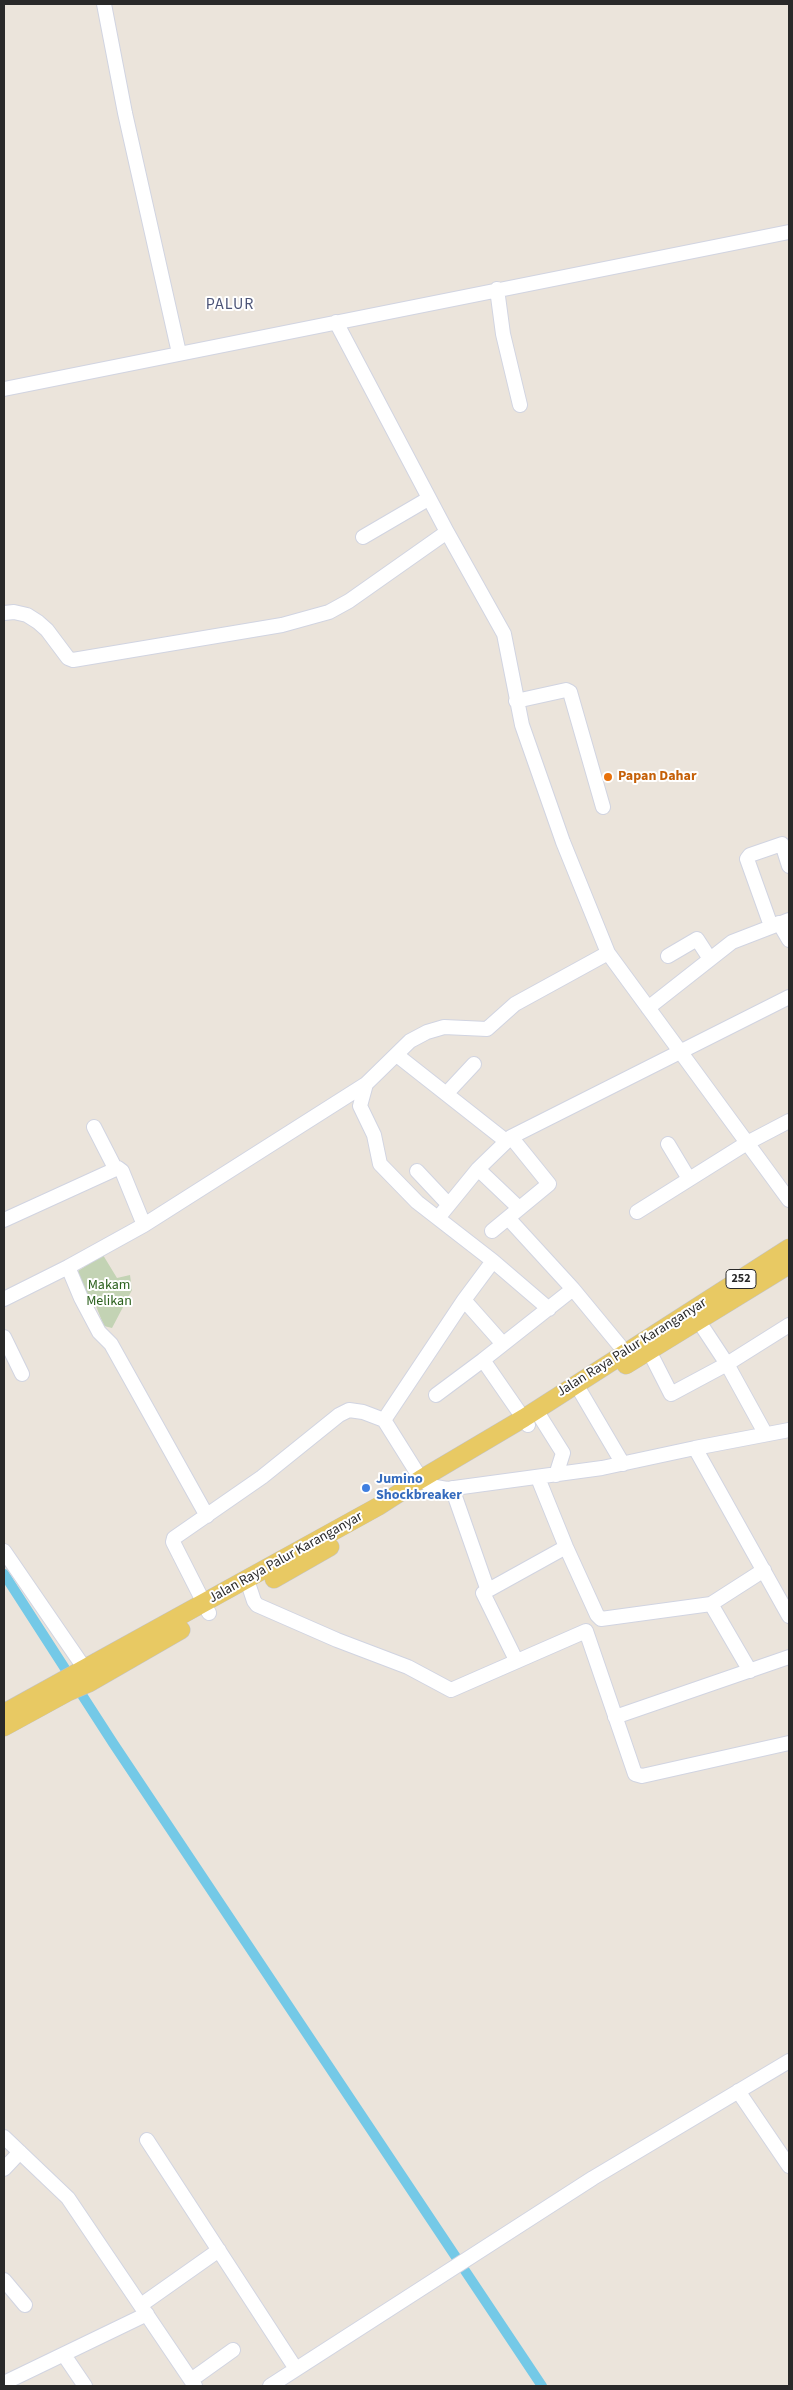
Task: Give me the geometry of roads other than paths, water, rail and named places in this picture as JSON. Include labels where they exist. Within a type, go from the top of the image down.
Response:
[{"type":"main road","name":"Jalan Raya Palur Karanganyar","points":[[695,1316],[789,1248]]},
{"type":"main road","name":"Jalan Raya Palur Karanganyar","points":[[4,1727],[84,1675],[249,1585],[379,1506],[426,1482],[695,1316],[789,1265]]},
{"type":"main road","name":"Jalan Raya Palur Karanganyar","points":[[4,1713],[65,1687]]},
{"type":"street","points":[[104,4],[129,132],[179,353]]},
{"type":"street","points":[[4,389],[789,232]]},
{"type":"street","points":[[497,289],[503,334],[520,405]]},
{"type":"street","points":[[336,322],[428,499],[504,634],[522,726],[563,842],[608,953],[789,1200]]},
{"type":"street","points":[[363,537],[428,499]]},
{"type":"street","points":[[4,613],[14,612],[27,615],[38,622],[47,630],[68,658],[73,660],[282,625],[329,612],[349,601],[447,532]]},
{"type":"street","points":[[516,701],[566,690],[570,692],[603,807]]},
{"type":"street","points":[[789,866],[782,844],[747,858],[789,940]]},
{"type":"street","points":[[648,1008],[732,942],[780,923]]},
{"type":"street","points":[[668,956],[697,939],[710,959]]},
{"type":"street","points":[[4,1299],[68,1268],[144,1225],[366,1084],[398,1056],[404,1046],[410,1041],[438,1028],[487,1029],[515,1004],[608,953]]},
{"type":"street","points":[[438,1218],[478,1170],[508,1139],[789,997]]},
{"type":"street","points":[[398,1056],[508,1139],[549,1184],[492,1231]]},
{"type":"street","points":[[447,1093],[474,1064]]},
{"type":"street","points":[[366,1084],[360,1106],[374,1135],[378,1161],[417,1202],[493,1261],[549,1309]]},
{"type":"street","points":[[637,1212],[747,1143],[789,1121]]},
{"type":"street","points":[[94,1127],[115,1168],[122,1171],[144,1225]]},
{"type":"street","points":[[668,1144],[689,1179]]},
{"type":"street","points":[[4,1220],[115,1168]]},
{"type":"street","points":[[478,1170],[519,1208]]},
{"type":"street","points":[[417,1171],[448,1204]]},
{"type":"street","points":[[508,1218],[573,1289],[627,1357]]},
{"type":"street","points":[[384,1420],[464,1300],[493,1261]]},
{"type":"street","points":[[68,1268],[80,1298],[99,1332],[112,1344],[207,1516]]},
{"type":"street","points":[[436,1395],[573,1289]]},
{"type":"street","points":[[464,1300],[503,1344]]},
{"type":"street","points":[[695,1316],[727,1364],[765,1433]]},
{"type":"street","points":[[646,1346],[671,1394],[727,1364],[789,1326]]},
{"type":"street","points":[[4,1337],[22,1374]]},
{"type":"street","points":[[483,1360],[563,1454],[556,1475]]},
{"type":"street","points":[[579,1388],[623,1464]]},
{"type":"street","points":[[207,1608],[173,1541],[262,1477],[344,1412],[355,1410],[384,1420],[426,1482],[452,1488],[538,1478],[623,1464],[765,1433],[789,1430]]},
{"type":"street","points":[[695,1448],[789,1616]]},
{"type":"street","points":[[538,1478],[566,1547],[597,1615],[601,1619],[711,1604],[764,1570]]},
{"type":"street","points":[[452,1488],[487,1588]]},
{"type":"street","points":[[516,1660],[483,1594],[487,1588],[566,1547]]},
{"type":"street","points":[[4,1551],[84,1675]]},
{"type":"street","points":[[249,1585],[254,1601],[258,1605],[356,1648],[408,1667],[451,1690],[516,1660],[587,1631],[635,1774],[642,1776],[789,1744]]},
{"type":"street","points":[[711,1604],[750,1671]]},
{"type":"street","points":[[615,1716],[789,1658]]},
{"type":"street","points":[[270,2386],[593,2178],[789,2061]]},
{"type":"street","points":[[738,2091],[789,2166]]},
{"type":"street","points":[[4,2137],[68,2198],[194,2383],[233,2350]]},
{"type":"street","points":[[147,2140],[296,2369]]},
{"type":"street","points":[[4,2169],[20,2152]]},
{"type":"street","points":[[4,2383],[64,2355],[144,2310],[219,2250]]},
{"type":"street","points":[[4,2280],[25,2305]]},
{"type":"street","points":[[64,2355],[85,2386]]},
{"type":"waterway","points":[[4,1574],[113,1743],[542,2386]]},
{"type":"place","name":"Papan Dahar","points":[[608,777]]},
{"type":"place","name":"Jumino Shockbreaker","points":[[366,1488]]},
{"type":"district","name":"PALUR","points":[[230,305]]},
{"type":"park label","name":"Makam Melikan","points":[[109,1294]]}]
